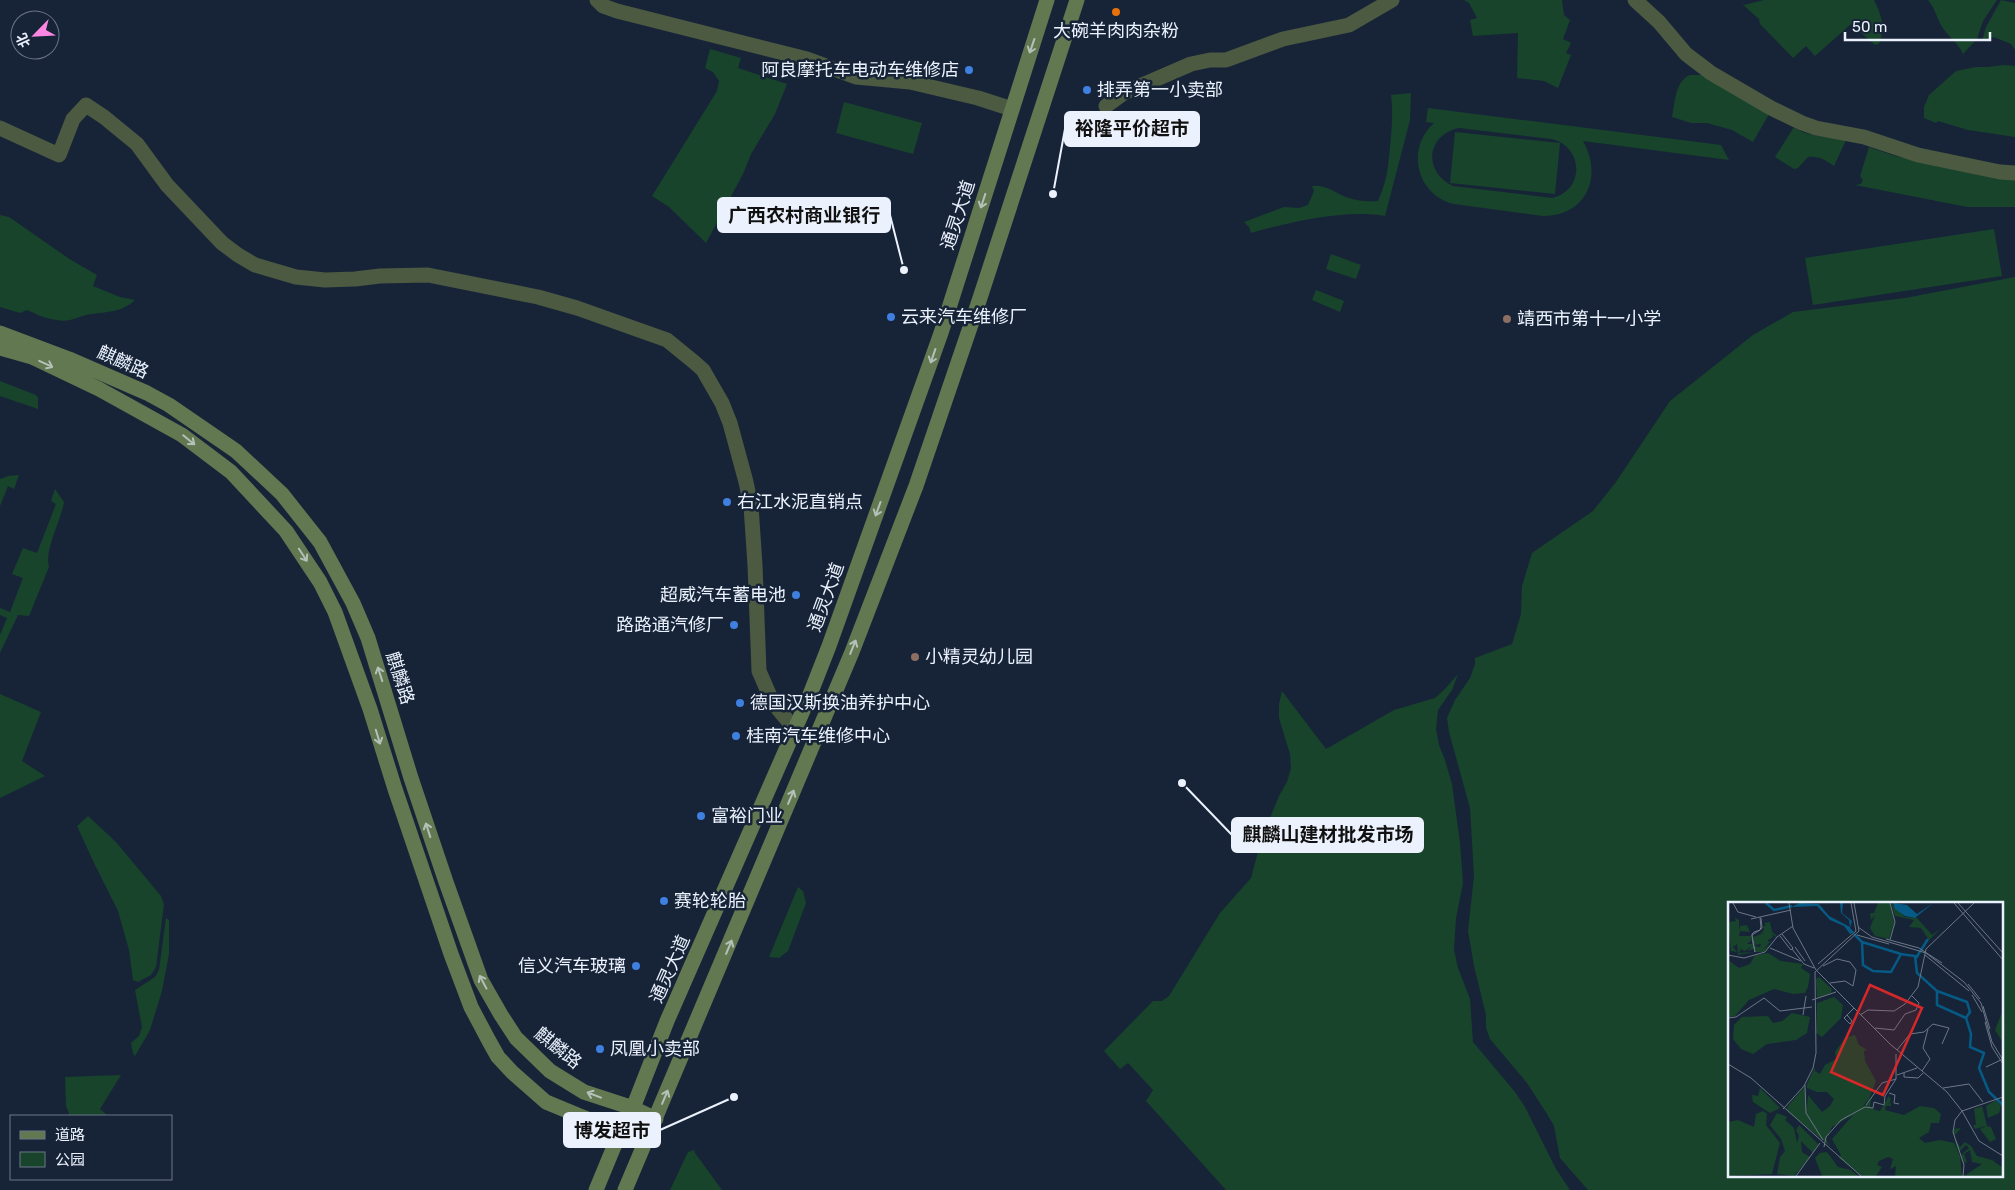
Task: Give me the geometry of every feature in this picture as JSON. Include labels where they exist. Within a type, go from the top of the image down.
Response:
[{"type":"main road","name":"通灵大道","points":[[596,1190],[829,646],[938,342],[1047,0]]},
{"type":"main road","points":[[626,1190],[852,652],[916,486],[978,304],[1077,0]]},
{"type":"main road","name":"麒麟路","points":[[0,333],[69,358],[170,405],[236,451],[295,508],[320,542],[333,565],[353,603],[368,638],[411,778],[481,980],[516,1038],[550,1071],[584,1092],[632,1108],[656,1119]]},
{"type":"main road","name":"麒麟路","points":[[0,348],[32,358],[99,389],[182,435],[231,472],[286,531],[320,582],[344,637],[451,954],[479,1024],[498,1057],[546,1102],[645,1143]]},
{"type":"street","points":[[597,0],[603,6],[617,11],[807,59],[856,76],[910,82],[978,98],[1012,109]]},
{"type":"street","points":[[1106,106],[1110,101],[1124,93],[1191,64],[1210,60],[1226,60],[1283,39],[1348,25],[1392,0]]},
{"type":"street","points":[[1635,0],[1659,22],[1686,54],[1711,73],[1771,108],[1802,123],[1816,128],[1864,137],[1918,156],[2000,172],[2015,173]]},
{"type":"street","points":[[0,128],[59,155],[73,119],[86,105],[137,144],[167,186],[222,243],[238,256],[254,265],[296,277],[325,280],[428,275],[538,297],[577,308],[667,340],[703,370],[714,386],[730,423],[751,506],[759,671],[773,703],[794,728]]},
{"type":"green space","points":[[1464,0],[1562,0],[1564,15],[1570,20],[1563,39],[1571,43],[1566,53],[1571,55],[1558,88],[1544,81],[1517,78],[1518,33],[1473,36],[1470,20],[1477,18],[1469,3]]},
{"type":"green space","points":[[1764,0],[1874,0],[1882,22],[1879,44],[1875,45],[1851,24],[1815,56],[1806,46],[1793,58],[1760,24],[1759,19],[1741,3],[1744,5]]},
{"type":"green space","points":[[1928,0],[1997,0],[1983,21],[1977,39],[1963,54],[1943,29]]},
{"type":"green space","points":[[2001,0],[2015,3],[2015,50],[2011,44],[1994,37],[1982,41],[1986,27]]},
{"type":"green space","points":[[710,49],[741,58],[738,68],[787,84],[775,114],[751,154],[743,174],[706,243],[669,207],[652,196],[717,91],[719,81],[713,72],[705,68]]},
{"type":"green space","points":[[2003,65],[2015,66],[2015,137],[1968,130],[1938,121],[1936,123],[1924,118],[1924,107],[1929,95],[1956,71]]},
{"type":"green space","points":[[1690,75],[1706,75],[1769,114],[1753,142],[1732,130],[1707,123],[1691,123],[1672,117],[1675,99],[1681,82]]},
{"type":"green space","points":[[1411,93],[1410,120],[1385,216],[1369,214],[1335,215],[1251,233],[1249,227],[1244,222],[1284,207],[1299,208],[1308,205],[1314,191],[1312,186],[1325,187],[1354,199],[1378,201],[1386,177],[1388,163],[1392,121],[1391,95]]},
{"type":"green space","points":[[844,102],[922,123],[913,154],[836,133]]},
{"type":"green space","points":[[1428,108],[1721,145],[1729,160],[1583,141],[1589,154],[1591,167],[1591,180],[1587,192],[1571,209],[1558,214],[1543,216],[1454,204],[1441,199],[1431,191],[1419,170],[1418,158],[1420,145],[1425,134],[1434,123],[1426,122]],"holes":[[[1459,128],[1551,139],[1562,143],[1570,150],[1575,159],[1576,168],[1575,178],[1570,187],[1563,194],[1552,198],[1453,186],[1443,180],[1433,163],[1432,154],[1440,138],[1448,132]]]},
{"type":"green space","points":[[1794,127],[1799,131],[1812,135],[1847,138],[1834,166],[1825,160],[1808,157],[1798,168],[1794,169],[1775,157]]},
{"type":"green space","points":[[1455,132],[1560,143],[1555,194],[1450,183]]},
{"type":"green space","points":[[1869,147],[1895,156],[1947,168],[2015,180],[2015,207],[1967,207],[1855,185],[1861,184],[1863,180],[1860,176]]},
{"type":"green space","points":[[0,215],[9,217],[71,260],[97,275],[93,286],[120,297],[135,300],[120,309],[66,321],[49,319],[27,310],[20,313],[0,307]]},
{"type":"green space","points":[[1994,229],[2002,276],[1813,305],[1805,258]]},
{"type":"green space","points":[[1331,254],[1361,265],[1356,279],[1326,269]]},
{"type":"green space","points":[[2015,277],[2015,1190],[1588,1190],[1560,1158],[1554,1126],[1527,1083],[1490,1039],[1486,1028],[1486,1015],[1468,931],[1474,876],[1470,808],[1449,732],[1447,718],[1455,700],[1470,678],[1475,658],[1512,644],[1521,614],[1522,586],[1532,553],[1593,511],[1616,482],[1670,401],[1753,335],[1793,312],[1905,298]]},
{"type":"green space","points":[[1316,290],[1344,301],[1340,312],[1312,300]]},
{"type":"green space","points":[[0,381],[36,395],[38,398],[38,409],[0,396]]},
{"type":"green space","points":[[19,475],[14,489],[8,486],[0,506],[0,479]]},
{"type":"green space","points":[[55,489],[64,502],[49,552],[49,567],[29,616],[18,615],[0,653],[0,635],[7,618],[0,615],[0,608],[10,612],[23,578],[12,574],[23,548],[37,553],[56,504],[51,501]]},
{"type":"green space","points":[[1458,674],[1452,690],[1438,710],[1436,729],[1439,745],[1452,784],[1460,843],[1463,883],[1456,918],[1454,950],[1458,968],[1470,999],[1473,1042],[1515,1092],[1525,1107],[1556,1169],[1570,1190],[1226,1190],[1146,1101],[1153,1090],[1128,1063],[1120,1069],[1104,1051],[1153,1001],[1162,1001],[1169,996],[1220,913],[1251,878],[1262,837],[1287,782],[1291,768],[1290,754],[1279,718],[1279,704],[1282,691],[1326,749],[1394,710],[1435,698]]},
{"type":"green space","points":[[0,694],[41,712],[22,761],[45,776],[0,798]]},
{"type":"green space","points":[[88,816],[116,842],[161,896],[164,904],[156,967],[151,975],[138,982],[133,980],[129,950],[118,911],[77,826]]},
{"type":"green space","points":[[798,887],[803,891],[806,903],[788,951],[779,958],[769,957]]},
{"type":"green space","points":[[166,918],[169,920],[169,954],[162,991],[150,1030],[135,1056],[131,1043],[139,1036],[142,1027],[135,990],[155,977],[159,970]]},
{"type":"green space","points":[[121,1075],[100,1109],[107,1115],[70,1115],[66,1106],[65,1077]]},
{"type":"green space","points":[[694,1150],[722,1190],[670,1190],[688,1152]]},
{"type":"place","name":"大碗羊肉肉杂粉","points":[[1116,12]]},
{"type":"place","name":"阿良摩托车电动车维修店","points":[[969,70]]},
{"type":"place","name":"排弄第一小卖部","points":[[1087,90]]},
{"type":"place","name":"裕隆平价超市","points":[[1053,194]]},
{"type":"place","name":"广西农村商业银行","points":[[904,270]]},
{"type":"place","name":"云来汽车维修厂","points":[[891,317]]},
{"type":"place","name":"靖西市第十一小学","points":[[1507,319]]},
{"type":"place","name":"右江水泥直销点","points":[[727,502]]},
{"type":"place","name":"超威汽车蓄电池","points":[[796,595]]},
{"type":"place","name":"路路通汽修厂","points":[[734,625]]},
{"type":"place","name":"小精灵幼儿园","points":[[915,657]]},
{"type":"place","name":"德国汉斯换油养护中心","points":[[740,703]]},
{"type":"place","name":"桂南汽车维修中心","points":[[736,736]]},
{"type":"place","name":"麒麟山建材批发市场","points":[[1182,783]]},
{"type":"place","name":"富裕门业","points":[[701,816]]},
{"type":"place","name":"赛轮轮胎","points":[[664,901]]},
{"type":"place","name":"信义汽车玻璃","points":[[636,966]]},
{"type":"place","name":"凤凰小卖部","points":[[600,1049]]},
{"type":"place","name":"博发超市","points":[[734,1097]]}]
